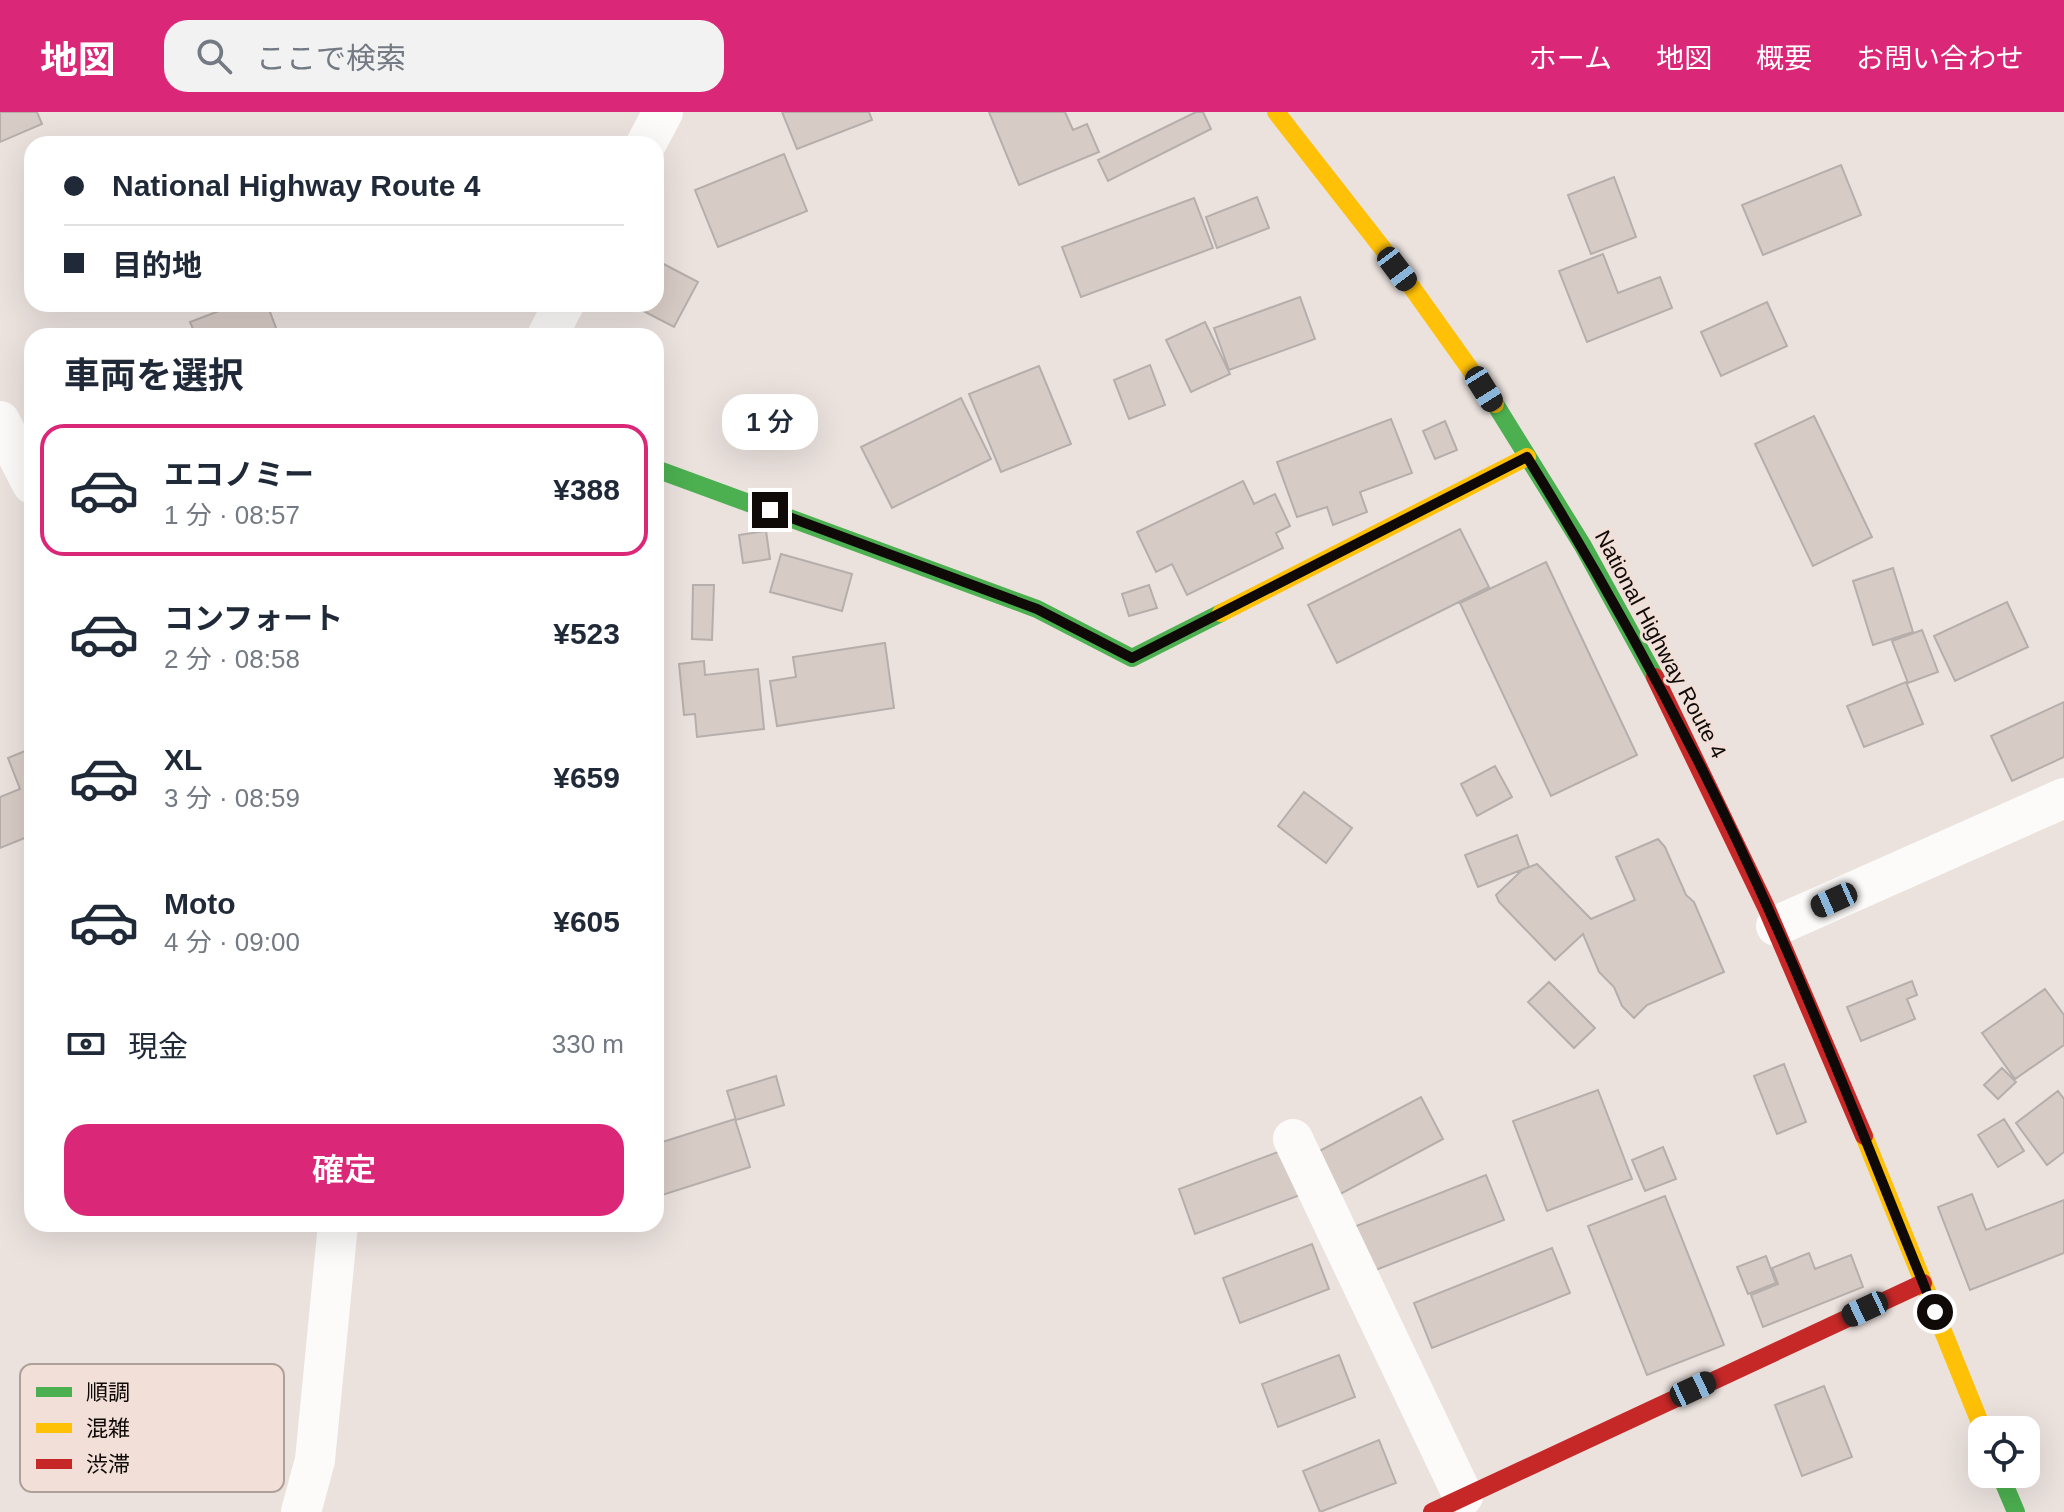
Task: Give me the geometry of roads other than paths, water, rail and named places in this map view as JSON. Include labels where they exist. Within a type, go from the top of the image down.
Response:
[{"type":"main road","name":"National Highway Route 4","points":[[1276,112],[1344,196],[1469,366],[1575,535],[1684,733],[1776,926],[1977,1416]]},
{"type":"main road","points":[[664,472],[1037,609],[1132,658],[1527,457]]},
{"type":"main road","points":[[1447,1504],[1923,1283]]},
{"type":"main road","points":[[2006,1488],[2016,1512]]},
{"type":"street","points":[[650,136],[663,112]]},
{"type":"street","points":[[0,421],[24,468]]},
{"type":"street","points":[[1776,926],[2064,798]]},
{"type":"street","points":[[1293,1139],[1447,1504]]},
{"type":"street","points":[[301,1512],[315,1460],[337,1232]]}]
